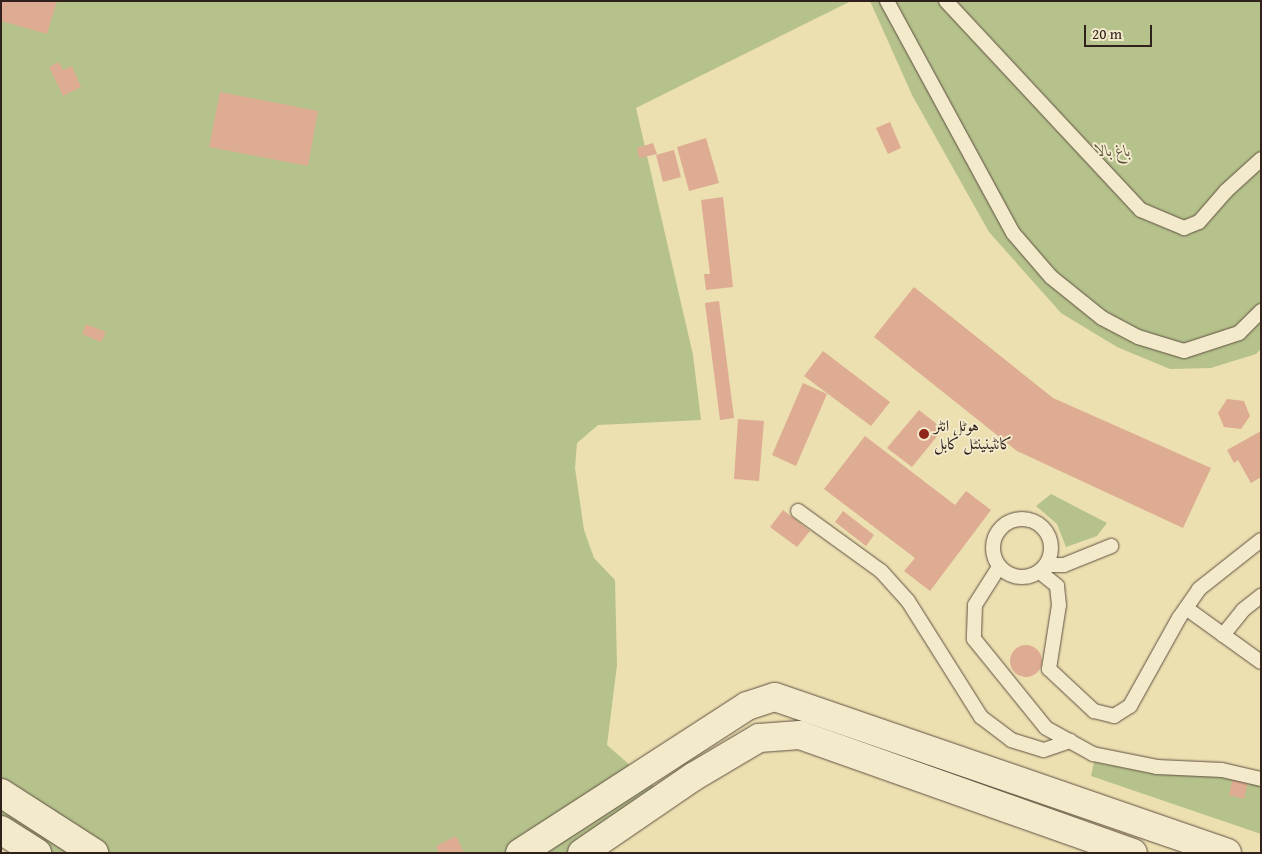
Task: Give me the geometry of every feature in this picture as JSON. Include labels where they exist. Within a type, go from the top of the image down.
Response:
[{"type":"street","points":[[520,853],[675,750],[747,706],[775,697],[1227,853]]},
{"type":"street","points":[[582,853],[693,777],[759,738],[800,735],[1133,853]]},
{"type":"street","points":[[675,750],[693,777]]},
{"type":"street","points":[[999,806],[1009,777]]},
{"type":"street","points":[[1,793],[94,853]]},
{"type":"street","points":[[1,830],[37,853]]},
{"type":"lane","points":[[887,1],[1013,233],[1051,277],[1102,318],[1138,337],[1184,351],[1239,333],[1261,311]]},
{"type":"lane","points":[[946,1],[1141,210],[1184,228],[1199,222],[1226,191],[1261,159]]},
{"type":"lane","points":[[798,511],[881,571],[908,601],[981,717],[1011,740],[1044,750],[1070,741]]},
{"type":"lane","points":[[1043,568],[1051,549],[1046,531],[1031,520],[1021,518],[1004,524],[994,538],[992,555],[999,567],[1016,577],[1043,568],[1064,565],[1111,546]]},
{"type":"lane","points":[[1043,568],[1057,586],[1059,605],[1049,669],[1094,712],[1114,716],[1130,706],[1186,608],[1199,589],[1261,540]]},
{"type":"lane","points":[[999,567],[975,605],[974,639],[1046,728],[1093,754],[1157,767],[1222,770],[1261,779]]},
{"type":"lane","points":[[1223,635],[1243,610],[1261,596]]},
{"type":"lane","points":[[1186,608],[1261,662]]},
{"type":"green space","points":[[1,1],[851,1],[636,108],[693,355],[701,420],[598,425],[577,443],[575,468],[584,530],[594,558],[615,580],[617,665],[607,745],[666,797],[582,853],[37,853],[1,830]]},
{"type":"green space","name":"باغ بالا","points":[[870,1],[1261,1],[1261,349],[1256,354],[1211,368],[1170,369],[1117,347],[1061,313],[989,232],[912,95]]},
{"type":"green space","points":[[1051,494],[1107,523],[1097,536],[1066,547],[1057,524],[1036,506]]},
{"type":"green space","points":[[1094,762],[1155,774],[1239,776],[1261,784],[1261,834],[1091,776]]},
{"type":"building","points":[[1,1],[57,1],[47,34],[1,21]]},
{"type":"building","points":[[59,62],[63,70],[72,66],[81,87],[63,96],[49,67]]},
{"type":"building","points":[[220,92],[318,111],[308,166],[209,147]]},
{"type":"building","points":[[890,122],[901,148],[888,154],[876,128]]},
{"type":"building","points":[[706,138],[719,183],[689,191],[677,147]]},
{"type":"building","points":[[653,143],[657,154],[639,158],[637,148]]},
{"type":"building","points":[[674,150],[681,177],[663,182],[656,155]]},
{"type":"building","points":[[723,197],[733,287],[706,290],[704,274],[710,274],[701,200]]},
{"type":"building","points":[[914,287],[1053,398],[1211,468],[1183,528],[1017,451],[874,337]]},
{"type":"building","points":[[719,301],[734,418],[720,420],[705,303]]},
{"type":"building","points":[[86,324],[106,332],[101,342],[82,334]]},
{"type":"building","points":[[823,351],[890,402],[871,426],[804,376]]},
{"type":"building","points":[[803,383],[827,394],[796,466],[772,455]]},
{"type":"building","points":[[1227,399],[1244,401],[1250,416],[1241,429],[1224,427],[1218,413]]},
{"type":"building","points":[[919,410],[943,429],[912,467],[887,448]]},
{"type":"building","points":[[738,419],[764,421],[759,481],[734,479]]},
{"type":"building","points":[[1261,431],[1261,477],[1251,483],[1238,460],[1234,463],[1227,450]]},
{"type":"building","points":[[865,436],[955,505],[966,491],[991,510],[930,591],[904,571],[915,558],[824,489]]},
{"type":"building","points":[[783,510],[810,531],[797,547],[770,527]]},
{"type":"building","points":[[843,511],[874,535],[866,546],[835,522]]},
{"type":"building","points":[[1026,645],[1037,650],[1042,661],[1037,672],[1026,677],[1015,672],[1010,661],[1015,650]]},
{"type":"building","points":[[1233,778],[1248,782],[1244,799],[1229,795]]},
{"type":"building","points":[[456,836],[464,853],[439,853],[436,846]]},
{"type":"place","name":"ہوٹل انٹر کانٹینینٹل کابل","points":[[924,434]]}]
